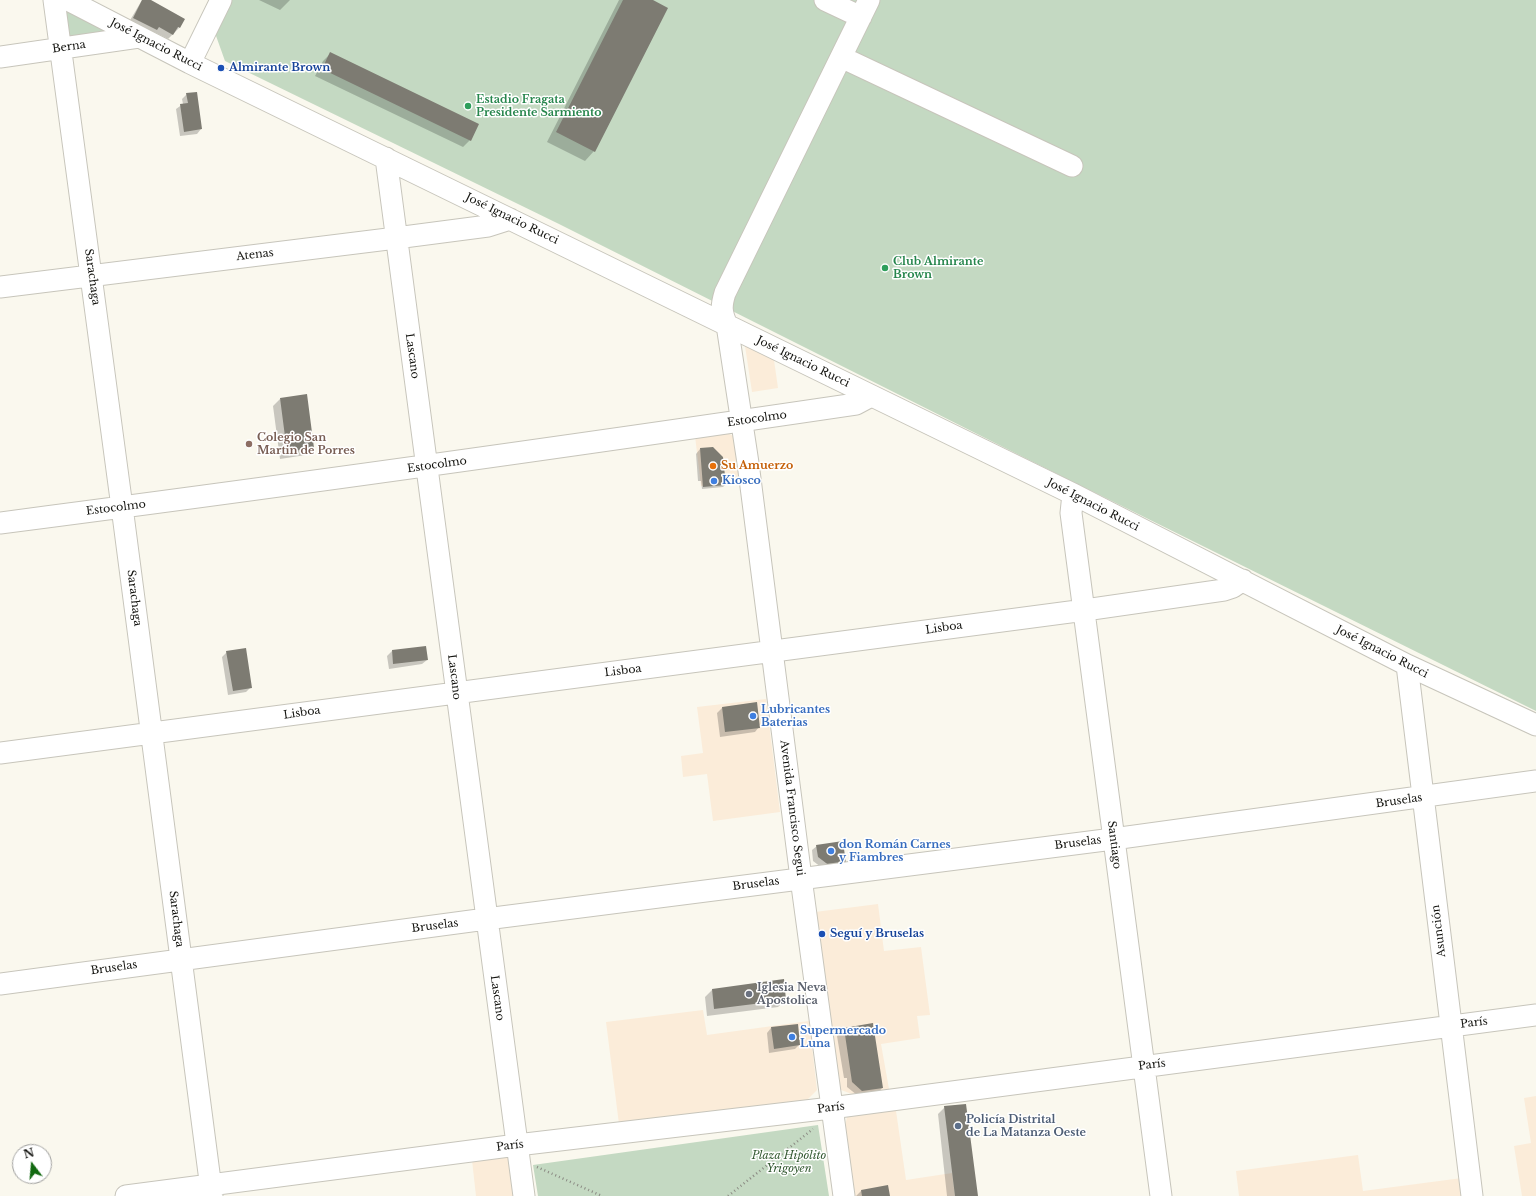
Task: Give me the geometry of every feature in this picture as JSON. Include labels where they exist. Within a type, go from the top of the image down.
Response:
[{"type":"street","name":"Sarachaga","points":[[54,0],[92,275],[211,1190]]},
{"type":"street","name":"José Ignacio Rucci","points":[[68,0],[190,63],[1073,494],[1408,665],[1536,726]]},
{"type":"street","points":[[190,63],[221,0]]},
{"type":"street","points":[[825,0],[865,9]]},
{"type":"street","name":"Avenida Francisco Segui","points":[[844,1196],[831,1108],[742,421],[726,325],[722,314],[722,303],[865,9]]},
{"type":"street","name":"Berna","points":[[0,57],[139,37]]},
{"type":"street","points":[[841,57],[1072,166]]},
{"type":"street","name":"Lascano","points":[[386,158],[524,1196]]},
{"type":"street","name":"Atenas","points":[[0,287],[488,226],[510,219]]},
{"type":"street","name":"Estocolmo","points":[[0,523],[428,466],[742,421],[856,404],[871,396]]},
{"type":"street","name":"Santiago","points":[[1073,494],[1071,513],[1085,610],[1113,839],[1161,1196]]},
{"type":"street","name":"Lisboa","points":[[0,753],[1085,610],[1224,590],[1233,588],[1243,580]]},
{"type":"street","name":"Asunción","points":[[1408,665],[1472,1196]]},
{"type":"street","name":"Bruselas","points":[[0,984],[486,919],[1113,839],[1536,781]]},
{"type":"street","name":"París","points":[[126,1196],[211,1190],[517,1145],[831,1108],[1536,1015]]},
{"type":"path","points":[[728,1196],[818,1125]]},
{"type":"path","points":[[533,1165],[602,1196]]},
{"type":"shaded area","points":[[746,343],[773,353],[778,388],[752,392],[745,346]]},
{"type":"shaded area","points":[[726,432],[733,436],[735,442],[740,480],[701,486],[695,436]]},
{"type":"shaded area","points":[[766,699],[780,812],[713,821],[707,774],[683,777],[681,756],[703,753],[697,707]]},
{"type":"shaded area","points":[[878,904],[884,951],[921,947],[930,1015],[917,1016],[920,1038],[881,1044],[889,1089],[852,1094],[841,1090],[838,1086],[815,912]]},
{"type":"shaded area","points":[[703,1010],[707,1035],[809,1021],[817,1090],[807,1100],[619,1124],[606,1022]]},
{"type":"shaded area","points":[[1536,1096],[1536,1196],[1522,1196],[1514,1146],[1531,1143],[1524,1098]]},
{"type":"shaded area","points":[[895,1104],[906,1180],[952,1173],[955,1196],[855,1196],[845,1126],[847,1117],[853,1110]]},
{"type":"shaded area","points":[[1358,1155],[1363,1191],[1462,1178],[1464,1196],[1239,1196],[1236,1171]]},
{"type":"shaded area","points":[[505,1156],[510,1159],[517,1196],[476,1196],[472,1160]]},
{"type":"green space","points":[[231,0],[1536,0],[1536,711],[1027,459],[559,224],[225,61],[215,33]]},
{"type":"green space","points":[[67,10],[108,32],[72,38],[67,36],[65,12]]},
{"type":"green space","name":"Plaza Hipólito Yrigoyen","points":[[818,1125],[829,1196],[538,1196],[533,1165]]},
{"type":"building","points":[[142,0],[151,0],[185,19],[180,28],[178,27],[173,35],[159,27],[157,30],[133,18]]},
{"type":"building","points":[[623,0],[653,0],[668,8],[595,152],[556,132]]},
{"type":"building","points":[[330,52],[479,124],[471,141],[322,69]]},
{"type":"building","points":[[197,92],[202,129],[184,132],[180,104],[188,103],[186,93]]},
{"type":"building","points":[[307,394],[314,448],[287,452],[280,398]]},
{"type":"building","name":"Su Amuerzo","points":[[713,447],[723,457],[726,485],[703,487],[700,448]]},
{"type":"building","points":[[426,646],[428,660],[393,664],[392,650]]},
{"type":"building","points":[[246,648],[252,688],[233,691],[226,651]]},
{"type":"building","points":[[757,702],[760,728],[725,732],[722,707]]},
{"type":"building","name":"don Román Carnes y Fiambres","points":[[843,841],[846,864],[830,866],[818,857],[816,845]]},
{"type":"building","name":"Iglesia Neva Apostolica","points":[[784,979],[786,1000],[714,1009],[712,989]]},
{"type":"building","points":[[873,1023],[883,1088],[862,1091],[852,1082],[844,1028]]},
{"type":"building","points":[[798,1024],[800,1045],[774,1049],[771,1027]]},
{"type":"building","points":[[966,1104],[978,1196],[955,1196],[944,1106]]},
{"type":"building","points":[[888,1185],[890,1196],[862,1196],[861,1190]]},
{"type":"place","name":"Almirante Brown","points":[[221,68]]},
{"type":"place","name":"Estadio Fragata Presidente Sarmiento","points":[[468,106]]},
{"type":"place","name":"Club Almirante Brown","points":[[885,268]]},
{"type":"place","name":"Colegio San Martin de Porres","points":[[249,444]]},
{"type":"place","name":"Su Amuerzo","points":[[713,466]]},
{"type":"place","name":"Kiosco","points":[[714,481]]},
{"type":"place","name":"Lubricantes Baterias","points":[[753,716]]},
{"type":"place","name":"don Román Carnes y Fiambres","points":[[831,851]]},
{"type":"place","name":"Seguí y Bruselas","points":[[822,934]]},
{"type":"place","name":"Iglesia Neva Apostolica","points":[[749,994]]},
{"type":"place","name":"Supermercado Luna","points":[[792,1037]]},
{"type":"place","name":"Policía Distrital de La Matanza Oeste","points":[[958,1126]]}]
